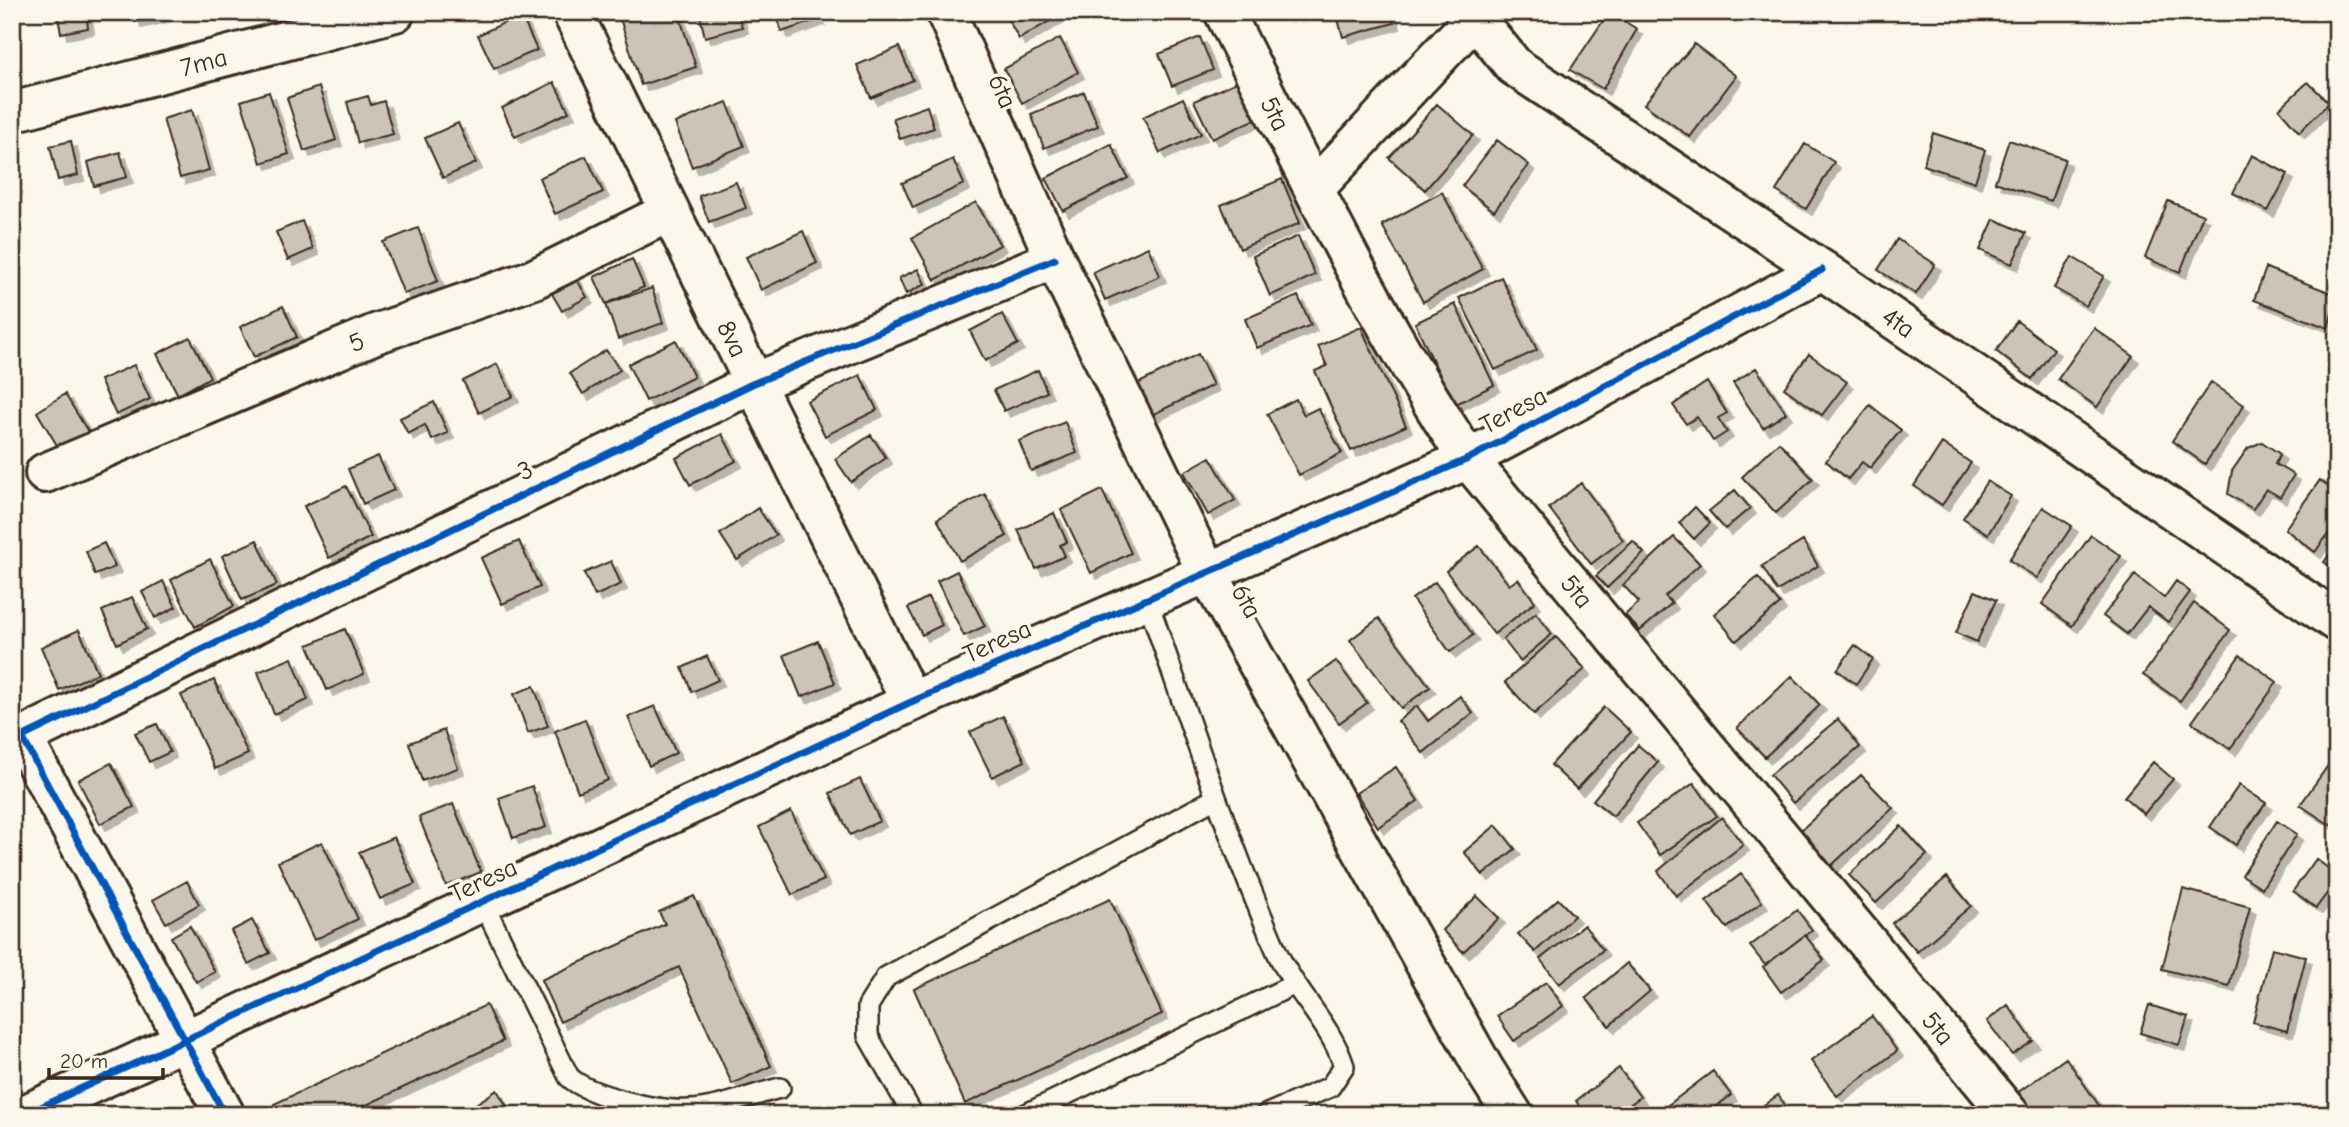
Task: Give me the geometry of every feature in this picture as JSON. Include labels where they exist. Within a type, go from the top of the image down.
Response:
[{"type":"street","name":"7ma","points":[[12,112],[395,12]]},
{"type":"street","name":"8va","points":[[572,12],[752,384],[911,702]]},
{"type":"street","name":"6ta","points":[[946,12],[1055,259],[1207,572],[1484,1069],[1513,1115]]},
{"type":"street","name":"5ta","points":[[1224,12],[1351,263],[1438,414],[1468,459],[2010,1115]]},
{"type":"street","points":[[1314,189],[1471,16]]},
{"type":"street","name":"4ta","points":[[1471,16],[1514,66],[1822,270],[2337,622]]},
{"type":"street","name":"5","points":[[45,473],[375,334],[534,279],[669,212]]},
{"type":"street","name":"3","points":[[185,1043],[22,737],[752,384],[1055,259]]},
{"type":"street","name":"Teresa","points":[[24,1115],[185,1043],[911,702],[1468,459],[1822,270]]},
{"type":"street","points":[[185,1043],[225,1115]]},
{"type":"street","points":[[1480,1115],[1484,1069]]},
{"type":"lane","points":[[1147,599],[1216,798],[1278,955],[1338,1047],[1344,1066],[1330,1087],[1265,1115]]},
{"type":"lane","points":[[913,1115],[868,1036],[868,1006],[886,978],[1216,798]]},
{"type":"lane","points":[[483,903],[569,1077],[575,1083],[592,1092],[691,1111],[780,1088]]},
{"type":"lane","points":[[1024,1115],[1295,984]]},
{"type":"building","points":[[57,12],[86,12],[88,28],[61,33]]},
{"type":"building","points":[[133,12],[179,12],[135,22]]},
{"type":"building","points":[[618,12],[678,12],[696,67],[641,85]]},
{"type":"building","points":[[699,12],[738,12],[742,27],[705,37]]},
{"type":"building","points":[[775,12],[816,12],[819,19],[782,32]]},
{"type":"building","points":[[1004,12],[1065,12],[1019,39]]},
{"type":"building","points":[[1336,12],[1391,12],[1394,23],[1343,37]]},
{"type":"building","points":[[1609,12],[1637,29],[1603,89],[1570,70]]},
{"type":"building","points":[[521,15],[537,50],[494,69],[478,35]]},
{"type":"building","points":[[1200,37],[1213,70],[1172,86],[1159,54]]},
{"type":"building","points":[[1060,38],[1078,72],[1022,103],[1004,69]]},
{"type":"building","points":[[1694,44],[1736,76],[1690,137],[1644,104]]},
{"type":"building","points":[[899,47],[913,80],[871,98],[857,65]]},
{"type":"building","points":[[1243,79],[1261,117],[1212,139],[1194,101]]},
{"type":"building","points":[[554,82],[569,112],[515,137],[502,108]]},
{"type":"building","points":[[2308,82],[2329,103],[2299,132],[2279,109]]},
{"type":"building","points":[[319,87],[336,140],[304,151],[287,98]]},
{"type":"building","points":[[269,92],[289,154],[261,163],[241,101]]},
{"type":"building","points":[[1084,92],[1098,126],[1044,148],[1031,114]]},
{"type":"building","points":[[368,96],[371,105],[384,101],[393,134],[358,143],[347,102]]},
{"type":"building","points":[[1183,98],[1201,134],[1160,153],[1143,117]]},
{"type":"building","points":[[727,102],[744,146],[692,167],[675,123]]},
{"type":"building","points":[[1437,104],[1473,135],[1425,190],[1389,158]]},
{"type":"building","points":[[927,106],[934,128],[900,139],[893,118]]},
{"type":"building","points":[[192,110],[209,170],[180,178],[163,119]]},
{"type":"building","points":[[458,123],[476,163],[443,178],[425,138]]},
{"type":"building","points":[[1933,133],[1985,150],[1975,182],[1923,165]]},
{"type":"building","points":[[1497,140],[1529,165],[1494,211],[1462,186]]},
{"type":"building","points":[[2009,140],[2065,159],[2051,201],[1995,182]]},
{"type":"building","points":[[71,141],[78,175],[58,180],[50,146]]},
{"type":"building","points":[[1111,144],[1128,178],[1063,211],[1046,178]]},
{"type":"building","points":[[1805,144],[1834,162],[1806,209],[1776,191]]},
{"type":"building","points":[[120,152],[127,177],[94,186],[88,162]]},
{"type":"building","points":[[2252,155],[2288,174],[2268,211],[2233,193]]},
{"type":"building","points":[[586,156],[603,192],[555,214],[539,178]]},
{"type":"building","points":[[953,159],[964,184],[913,208],[902,183]]},
{"type":"building","points":[[1282,179],[1300,223],[1240,249],[1221,205]]},
{"type":"building","points":[[736,182],[746,208],[709,222],[699,196]]},
{"type":"building","points":[[1442,192],[1483,269],[1423,302],[1382,225]]},
{"type":"building","points":[[2168,201],[2203,215],[2180,272],[2145,258]]},
{"type":"building","points":[[976,202],[1000,245],[935,280],[912,238]]},
{"type":"building","points":[[1994,219],[2026,233],[2012,264],[1980,250]]},
{"type":"building","points":[[302,221],[313,249],[288,260],[276,232]]},
{"type":"building","points":[[418,228],[438,281],[404,294],[383,242]]},
{"type":"building","points":[[803,231],[817,263],[761,290],[746,257]]},
{"type":"building","points":[[1298,236],[1315,275],[1270,296],[1253,256]]},
{"type":"building","points":[[1897,239],[1935,264],[1916,294],[1878,270]]},
{"type":"building","points":[[1148,247],[1160,276],[1105,300],[1093,272]]},
{"type":"building","points":[[2072,257],[2104,276],[2086,306],[2054,288]]},
{"type":"building","points":[[632,259],[644,287],[606,304],[594,277]]},
{"type":"building","points":[[2266,268],[2337,295],[2328,328],[2254,300]]},
{"type":"building","points":[[918,269],[925,284],[906,294],[899,278]]},
{"type":"building","points":[[573,273],[587,297],[562,311],[548,287]]},
{"type":"building","points":[[1501,277],[1537,350],[1495,370],[1459,298]]},
{"type":"building","points":[[652,288],[663,323],[618,339],[606,304]]},
{"type":"building","points":[[1298,296],[1311,325],[1257,348],[1245,319]]},
{"type":"building","points":[[1455,304],[1494,385],[1454,405],[1415,323]]},
{"type":"building","points":[[283,306],[297,337],[254,357],[240,327]]},
{"type":"building","points":[[1002,314],[1018,344],[985,361],[970,331]]},
{"type":"building","points":[[2017,321],[2054,349],[2032,379],[1996,351]]},
{"type":"building","points":[[1361,327],[1406,426],[1351,451],[1315,371],[1327,366],[1318,346]]},
{"type":"building","points":[[2094,328],[2133,356],[2097,407],[2058,379]]},
{"type":"building","points":[[190,337],[210,377],[178,395],[157,354]]},
{"type":"building","points":[[676,340],[694,377],[646,401],[628,364]]},
{"type":"building","points":[[606,350],[620,370],[583,394],[570,373]]},
{"type":"building","points":[[1198,354],[1213,385],[1152,415],[1137,384]]},
{"type":"building","points":[[1809,354],[1847,382],[1822,415],[1784,388]]},
{"type":"building","points":[[497,364],[513,396],[479,413],[463,381]]},
{"type":"building","points":[[134,365],[150,399],[116,415],[100,380]]},
{"type":"building","points":[[1756,368],[1786,413],[1763,428],[1733,383]]},
{"type":"building","points":[[1038,370],[1047,392],[1004,411],[994,390]]},
{"type":"building","points":[[860,375],[877,410],[825,436],[807,401]]},
{"type":"building","points":[[1707,382],[1727,413],[1718,418],[1727,432],[1713,441],[1697,417],[1686,424],[1673,405]]},
{"type":"building","points":[[2211,382],[2244,405],[2205,464],[2172,441]]},
{"type":"building","points":[[65,394],[90,435],[61,452],[37,412]]},
{"type":"building","points":[[1296,399],[1304,415],[1318,408],[1342,453],[1299,475],[1267,414]]},
{"type":"building","points":[[434,402],[448,433],[432,440],[425,425],[408,434],[400,418]]},
{"type":"building","points":[[1870,405],[1901,430],[1870,468],[1862,462],[1848,479],[1826,461]]},
{"type":"building","points":[[1065,422],[1077,453],[1031,471],[1019,441]]},
{"type":"building","points":[[722,434],[736,461],[690,485],[676,458]]},
{"type":"building","points":[[871,435],[886,458],[851,482],[835,459]]},
{"type":"building","points":[[1779,442],[1813,479],[1776,513],[1742,477]]},
{"type":"building","points":[[2262,442],[2280,454],[2275,464],[2294,475],[2280,497],[2266,489],[2253,509],[2228,494],[2232,471],[2248,448]]},
{"type":"building","points":[[1942,443],[1971,463],[1942,505],[1914,486]]},
{"type":"building","points":[[378,456],[394,490],[363,504],[348,469]]},
{"type":"building","points":[[1210,457],[1235,500],[1208,515],[1184,472]]},
{"type":"building","points":[[2320,480],[2337,492],[2337,522],[2315,552],[2285,529]]},
{"type":"building","points":[[1987,481],[2011,496],[1988,534],[1963,518]]},
{"type":"building","points":[[1581,483],[1623,540],[1591,564],[1549,508]]},
{"type":"building","points":[[346,486],[371,537],[329,558],[304,506]]},
{"type":"building","points":[[1102,490],[1131,553],[1091,573],[1061,510]]},
{"type":"building","points":[[1735,490],[1750,508],[1725,529],[1709,511]]},
{"type":"building","points":[[985,494],[1007,536],[960,561],[937,519]]},
{"type":"building","points":[[1695,507],[1710,523],[1694,539],[1679,523]]},
{"type":"building","points":[[2043,507],[2072,526],[2037,578],[2009,560]]},
{"type":"building","points":[[758,508],[776,535],[737,560],[720,534]]},
{"type":"building","points":[[1054,513],[1067,542],[1060,545],[1065,556],[1036,569],[1018,530]]},
{"type":"building","points":[[2091,535],[2121,556],[2072,626],[2042,604]]},
{"type":"building","points":[[1674,537],[1700,564],[1665,596],[1672,603],[1640,631],[1625,615],[1639,602],[1623,585]]},
{"type":"building","points":[[257,540],[277,585],[242,600],[222,556]]},
{"type":"building","points":[[519,541],[540,587],[502,604],[481,558]]},
{"type":"building","points":[[1633,541],[1644,553],[1607,588],[1596,576]]},
{"type":"building","points":[[1803,541],[1818,566],[1777,591],[1762,566]]},
{"type":"building","points":[[104,543],[115,567],[95,575],[86,551]]},
{"type":"building","points":[[2337,544],[2337,571],[2324,562]]},
{"type":"building","points":[[1479,546],[1509,585],[1518,579],[1535,602],[1494,634],[1446,571]]},
{"type":"building","points":[[210,559],[234,606],[195,627],[171,580]]},
{"type":"building","points":[[611,561],[621,584],[595,596],[584,573]]},
{"type":"building","points":[[957,571],[985,626],[964,636],[937,581]]},
{"type":"building","points":[[2135,575],[2164,598],[2176,581],[2190,592],[2168,622],[2148,607],[2127,634],[2103,616]]},
{"type":"building","points":[[1758,577],[1780,604],[1736,641],[1714,614]]},
{"type":"building","points":[[163,581],[176,607],[155,618],[142,592]]},
{"type":"building","points":[[1435,582],[1473,635],[1450,652],[1412,599]]},
{"type":"building","points":[[1975,591],[1996,600],[1977,642],[1956,633]]},
{"type":"building","points":[[132,597],[147,629],[117,644],[102,611]]},
{"type":"building","points":[[928,597],[942,625],[922,635],[908,608]]},
{"type":"building","points":[[2194,603],[2230,630],[2180,701],[2143,675]]},
{"type":"building","points":[[1536,613],[1552,634],[1520,661],[1503,639]]},
{"type":"building","points":[[1379,618],[1430,687],[1401,708],[1350,640]]},
{"type":"building","points":[[345,629],[364,674],[327,690],[308,645]]},
{"type":"building","points":[[79,630],[98,673],[59,690],[41,647]]},
{"type":"building","points":[[1556,637],[1585,669],[1534,714],[1505,682]]},
{"type":"building","points":[[818,641],[835,683],[801,697],[784,655]]},
{"type":"building","points":[[1855,645],[1873,659],[1856,684],[1837,670]]},
{"type":"building","points":[[2240,655],[2277,682],[2230,749],[2192,722]]},
{"type":"building","points":[[707,656],[718,680],[692,692],[682,668]]},
{"type":"building","points":[[292,658],[308,700],[274,714],[258,672]]},
{"type":"building","points":[[1336,661],[1367,703],[1339,723],[1308,681]]},
{"type":"building","points":[[1792,676],[1820,705],[1765,757],[1737,728]]},
{"type":"building","points":[[214,680],[248,754],[215,769],[181,695]]},
{"type":"building","points":[[534,686],[548,726],[528,733],[514,694]]},
{"type":"building","points":[[1460,696],[1473,713],[1423,753],[1398,721],[1417,706],[1428,721]]},
{"type":"building","points":[[655,706],[676,753],[649,766],[628,717]]},
{"type":"building","points":[[1604,707],[1631,732],[1577,789],[1551,765]]},
{"type":"building","points":[[1003,716],[1025,761],[992,777],[970,732]]},
{"type":"building","points":[[585,719],[608,780],[578,792],[555,731]]},
{"type":"building","points":[[1838,719],[1860,747],[1793,803],[1770,775]]},
{"type":"building","points":[[157,724],[170,752],[149,762],[135,733]]},
{"type":"building","points":[[444,730],[458,768],[422,781],[409,743]]},
{"type":"building","points":[[1638,745],[1658,762],[1613,816],[1593,800]]},
{"type":"building","points":[[2337,753],[2337,815],[2330,825],[2300,805]]},
{"type":"building","points":[[2153,762],[2173,779],[2144,814],[2124,797]]},
{"type":"building","points":[[111,763],[134,807],[100,824],[78,780]]},
{"type":"building","points":[[1396,767],[1418,801],[1378,827],[1356,793]]},
{"type":"building","points":[[1861,775],[1893,808],[1831,866],[1799,832]]},
{"type":"building","points":[[860,779],[880,821],[850,835],[830,793]]},
{"type":"building","points":[[1694,783],[1717,816],[1660,855],[1637,823]]},
{"type":"building","points":[[2239,785],[2266,803],[2236,845],[2210,827]]},
{"type":"building","points":[[532,786],[546,827],[513,838],[499,798]]},
{"type":"building","points":[[453,804],[481,872],[446,886],[419,817]]},
{"type":"building","points":[[791,811],[824,880],[792,895],[759,827]]},
{"type":"building","points":[[1722,817],[1743,845],[1676,896],[1658,871]]},
{"type":"building","points":[[2277,821],[2297,834],[2262,888],[2242,875]]},
{"type":"building","points":[[1496,825],[1515,849],[1483,875],[1464,852]]},
{"type":"building","points":[[1901,826],[1927,855],[1876,903],[1849,875]]},
{"type":"building","points":[[394,837],[415,884],[380,899],[359,852]]},
{"type":"building","points":[[322,842],[358,919],[314,940],[278,862]]},
{"type":"building","points":[[2316,859],[2337,875],[2337,880],[2316,908],[2293,891]]},
{"type":"building","points":[[1741,874],[1762,902],[1727,928],[1706,901]]},
{"type":"building","points":[[1947,877],[1971,906],[1917,952],[1892,923]]},
{"type":"building","points":[[187,881],[199,904],[166,923],[153,900]]},
{"type":"building","points":[[2183,889],[2250,907],[2229,986],[2162,969]]},
{"type":"building","points":[[694,896],[771,1066],[732,1084],[679,967],[560,1022],[541,980],[665,924],[659,912]]},
{"type":"building","points":[[1477,896],[1499,918],[1463,952],[1442,930]]},
{"type":"building","points":[[1110,899],[1162,1014],[965,1104],[914,989]]},
{"type":"building","points":[[1558,899],[1574,916],[1535,952],[1518,934]]},
{"type":"building","points":[[1797,910],[1812,930],[1765,965],[1750,946]]},
{"type":"building","points":[[252,920],[270,953],[248,964],[231,931]]},
{"type":"building","points":[[1584,925],[1603,950],[1559,984],[1540,959]]},
{"type":"building","points":[[190,926],[215,972],[196,982],[171,937]]},
{"type":"building","points":[[1805,935],[1824,960],[1781,992],[1763,967]]},
{"type":"building","points":[[2272,948],[2306,957],[2287,1031],[2253,1022]]},
{"type":"building","points":[[1627,963],[1650,991],[1609,1026],[1586,998]]},
{"type":"building","points":[[1546,982],[1563,1006],[1514,1041],[1497,1016]]},
{"type":"building","points":[[486,1005],[503,1041],[345,1115],[278,1115],[274,1104]]},
{"type":"building","points":[[2008,1005],[2033,1041],[2012,1055],[1987,1021]]},
{"type":"building","points":[[2149,1005],[2188,1017],[2179,1045],[2140,1033]]},
{"type":"building","points":[[1872,1016],[1897,1051],[1837,1096],[1811,1061]]},
{"type":"building","points":[[2066,1058],[2100,1107],[2088,1115],[2032,1115],[2017,1093]]},
{"type":"building","points":[[1619,1068],[1640,1097],[1616,1115],[1586,1115],[1576,1101]]},
{"type":"building","points":[[1713,1071],[1731,1095],[1705,1115],[1655,1115]]},
{"type":"building","points":[[497,1090],[512,1115],[466,1115],[464,1112]]},
{"type":"building","points":[[1778,1095],[1792,1115],[1771,1115],[1764,1105]]},
{"type":"cycle path","points":[[225,1115],[22,737],[752,384],[1055,259]]},
{"type":"cycle path","points":[[24,1115],[911,702],[1468,459],[1822,270]]}]
